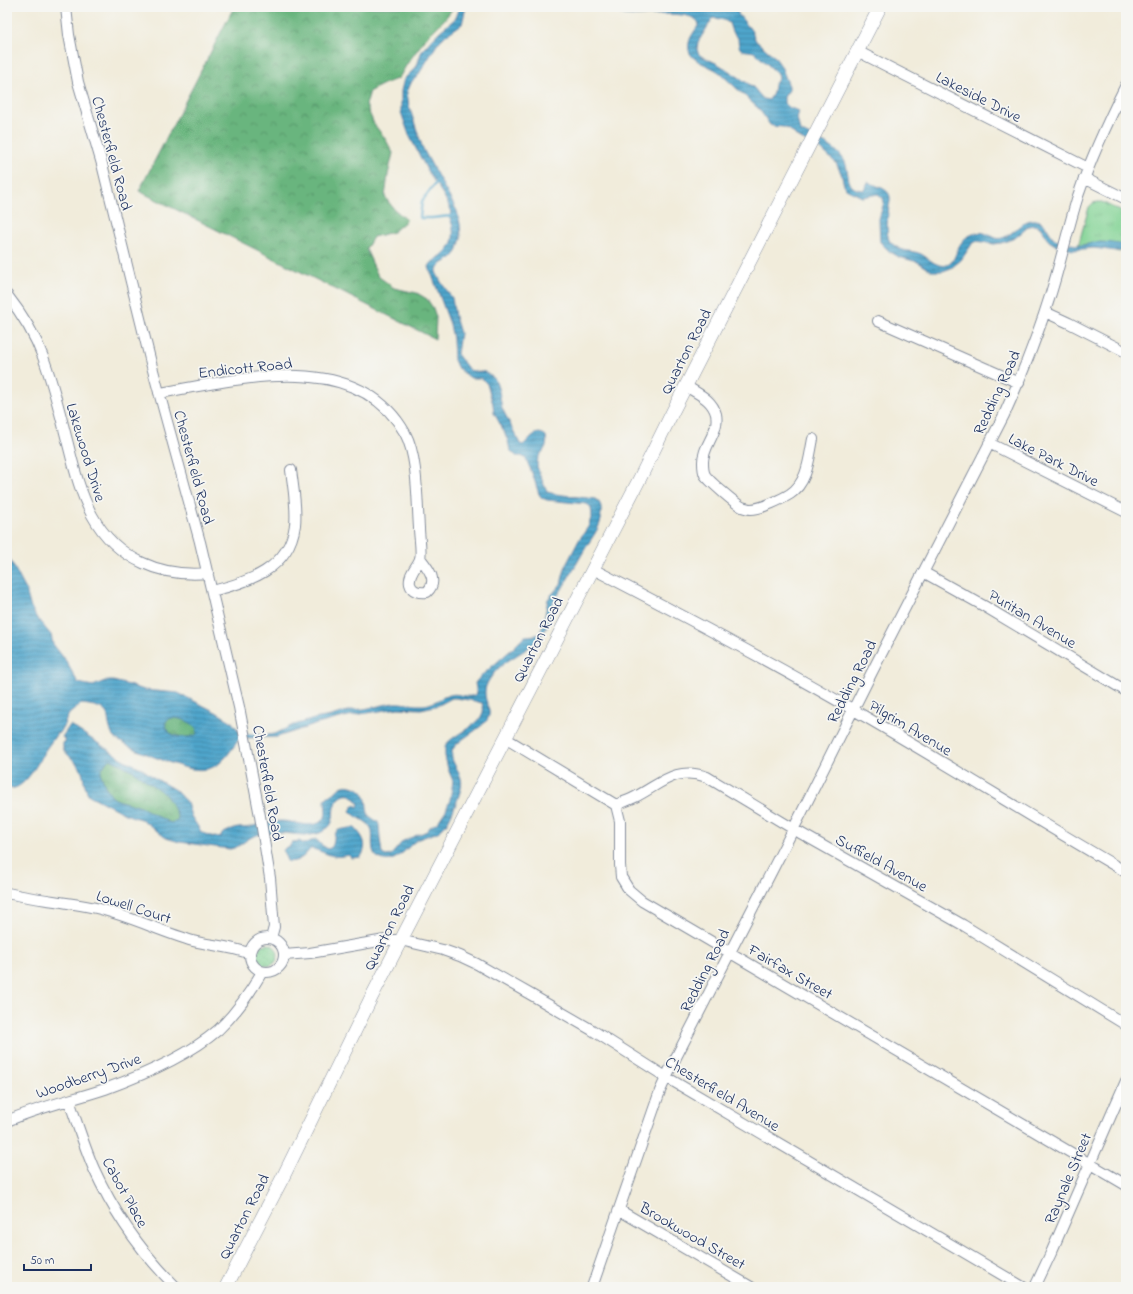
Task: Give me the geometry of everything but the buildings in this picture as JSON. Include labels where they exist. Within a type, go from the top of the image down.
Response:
[{"type":"street","name":"Chesterfield Road","points":[[66,7],[69,35],[78,82],[102,164],[149,356],[208,573],[245,735],[260,816],[273,905],[274,927],[271,938]]},
{"type":"street","name":"Quarton Road","points":[[226,1287],[400,940],[647,466],[686,386],[880,7]]},
{"type":"street","name":"Lakeside Drive","points":[[857,51],[1088,168]]},
{"type":"street","name":"Redding Road","points":[[592,1287],[666,1077],[1019,382],[1045,312],[1084,178],[1126,85]]},
{"type":"street","points":[[1084,178],[1126,199]]},
{"type":"street","name":"Lakewood Drive","points":[[7,295],[22,314],[32,331],[44,358],[80,489],[91,514],[102,531],[121,550],[148,565],[175,573],[208,573]]},
{"type":"street","points":[[1045,312],[1126,352]]},
{"type":"street","points":[[878,321],[1019,382]]},
{"type":"street","name":"Endicott Road","points":[[159,393],[240,380],[278,376],[301,376],[321,378],[354,387],[379,402],[400,425],[407,437],[411,450],[414,469],[420,558]]},
{"type":"street","points":[[686,386],[710,401],[716,414],[717,421],[715,429],[702,461],[705,475],[710,481],[743,508],[754,508],[787,496],[795,491],[804,478],[813,439]]},
{"type":"street","name":"Lake Park Drive","points":[[989,443],[1126,512]]},
{"type":"street","points":[[212,591],[232,586],[264,572],[282,557],[288,548],[295,526],[291,470]]},
{"type":"street","name":"Pilgrim Avenue","points":[[593,569],[741,647],[853,710],[1126,872]]},
{"type":"street","name":"Puritan Avenue","points":[[923,572],[984,606],[1126,692]]},
{"type":"street","points":[[505,738],[616,805]]},
{"type":"street","name":"Suffield Avenue","points":[[616,805],[636,797],[669,777],[677,774],[700,775],[714,780],[793,829],[963,925],[1126,1025]]},
{"type":"street","name":"Fairfax Street","points":[[616,805],[620,821],[620,872],[626,886],[642,901],[1126,1185]]},
{"type":"street","name":"Lowell Court","points":[[7,893],[101,910],[135,920],[180,937],[205,944],[239,950],[250,954]]},
{"type":"street","points":[[263,938],[271,938],[278,941],[282,945],[284,955],[283,961],[276,970],[271,972],[262,972],[252,963],[250,954],[254,944],[258,940],[263,938]]},
{"type":"street","points":[[284,955],[310,953],[385,940],[400,940]]},
{"type":"street","name":"Chesterfield Avenue","points":[[400,940],[443,950],[477,964],[592,1030],[666,1077],[1023,1287]]},
{"type":"street","name":"Woodberry Drive","points":[[7,1121],[34,1110],[104,1089],[131,1079],[195,1046],[217,1030],[229,1018],[246,997],[262,972]]},
{"type":"street","name":"Raynale Street","points":[[1035,1287],[1126,1081]]},
{"type":"street","name":"Cabot Place","points":[[69,1100],[94,1169],[110,1199],[141,1248],[176,1287]]},
{"type":"street","name":"Brookwood Street","points":[[619,1210],[751,1287]]},
{"type":"green space","points":[[234,7],[454,7],[443,21],[426,38],[407,64],[399,78],[370,91],[366,105],[374,124],[386,140],[393,153],[385,197],[394,209],[407,220],[393,232],[373,237],[366,249],[378,276],[394,288],[417,293],[427,299],[433,308],[436,317],[435,339],[139,191]]},
{"type":"green space","points":[[1102,202],[1126,214],[1126,249],[1119,252],[1088,244],[1078,246],[1089,207],[1093,203]]},
{"type":"green space","points":[[171,718],[183,719],[190,722],[198,731],[197,735],[193,737],[186,737],[171,733],[167,730],[165,723]]},
{"type":"green space","points":[[110,759],[132,770],[166,795],[175,810],[178,818],[177,821],[172,823],[168,822],[141,807],[120,801],[111,796],[101,775],[101,770]]},
{"type":"green space","points":[[263,944],[271,944],[278,951],[278,959],[271,966],[263,966],[256,959],[256,951]]},
{"type":"water","points":[[460,7],[466,7],[462,24],[446,35],[438,43],[417,77],[412,81],[407,92],[409,106],[423,149],[457,211],[460,224],[461,238],[457,252],[452,258],[443,263],[436,272],[452,298],[455,317],[460,333],[457,354],[469,370],[485,372],[495,379],[502,408],[520,444],[523,445],[533,435],[539,433],[546,436],[547,441],[545,449],[537,461],[537,467],[547,492],[595,499],[601,506],[601,518],[596,532],[553,603],[545,631],[530,647],[506,662],[493,674],[485,688],[485,697],[489,710],[489,717],[483,724],[454,748],[452,752],[453,761],[462,783],[449,820],[441,830],[417,840],[395,859],[389,860],[379,858],[374,852],[371,828],[367,823],[350,811],[353,806],[355,805],[358,807],[359,805],[350,795],[340,798],[334,807],[332,823],[321,833],[307,835],[278,833],[263,834],[254,836],[237,847],[230,849],[180,842],[166,838],[143,820],[125,814],[89,795],[80,768],[63,749],[63,743],[66,740],[62,737],[70,725],[124,760],[141,768],[175,790],[187,803],[191,816],[202,833],[218,838],[227,831],[259,824],[286,821],[308,825],[316,824],[321,822],[326,815],[326,798],[341,787],[346,785],[353,786],[363,793],[366,799],[369,816],[378,822],[382,854],[386,856],[391,855],[403,841],[427,831],[438,822],[446,810],[450,800],[453,781],[445,756],[445,746],[477,721],[483,710],[482,703],[456,698],[452,698],[439,705],[421,709],[398,708],[348,716],[277,737],[240,738],[221,762],[211,768],[200,770],[164,761],[121,742],[115,738],[112,733],[105,711],[98,707],[81,704],[69,714],[65,722],[66,723],[58,734],[57,733],[24,782],[19,786],[7,788],[7,554],[26,590],[30,605],[36,617],[51,635],[53,644],[66,661],[78,683],[93,686],[105,681],[113,681],[144,690],[178,693],[216,712],[231,721],[238,730],[248,734],[275,734],[291,726],[351,710],[393,703],[424,705],[454,694],[473,696],[477,694],[475,683],[481,676],[525,636],[537,635],[540,632],[543,626],[548,599],[561,584],[566,565],[579,540],[588,527],[592,515],[591,507],[587,504],[547,500],[542,498],[539,494],[526,459],[522,456],[516,456],[510,450],[504,431],[494,413],[487,384],[481,378],[471,378],[465,374],[457,367],[454,360],[453,339],[450,324],[429,267],[448,249],[452,242],[453,227],[450,216],[452,212],[444,196],[428,172],[409,135],[401,112],[401,91],[404,79],[417,66],[421,53],[426,46],[439,32],[456,18]],"holes":[[[171,718],[182,719],[189,722],[195,726],[197,729],[197,734],[191,737],[178,737],[171,734],[167,730],[165,723]],[[111,759],[132,770],[166,795],[175,810],[178,818],[177,821],[172,823],[168,822],[141,807],[120,801],[111,796],[101,775],[101,770],[107,761]]]},
{"type":"water","points":[[605,7],[737,7],[738,14],[751,30],[756,41],[774,56],[781,66],[789,86],[789,90],[784,97],[784,103],[790,108],[799,111],[797,118],[800,131],[830,146],[840,155],[844,160],[850,184],[853,187],[864,190],[868,182],[883,188],[889,194],[888,239],[900,249],[919,253],[936,264],[945,266],[952,262],[959,246],[963,240],[969,236],[975,233],[985,233],[994,238],[1001,238],[1009,235],[1023,223],[1036,220],[1043,223],[1054,238],[1063,242],[1074,245],[1086,245],[1097,242],[1126,245],[1126,250],[1117,251],[1093,248],[1073,250],[1057,246],[1049,241],[1040,227],[1034,225],[1029,226],[1015,238],[1001,243],[994,244],[977,241],[972,244],[961,260],[951,268],[943,271],[932,271],[918,262],[899,257],[889,251],[880,242],[879,219],[884,202],[883,198],[878,194],[862,197],[846,189],[836,163],[822,150],[797,137],[790,130],[784,127],[770,125],[759,109],[720,73],[694,58],[689,49],[689,43],[699,24],[696,19],[689,16],[671,14],[637,16],[625,15]],"holes":[[[713,18],[724,20],[729,23],[732,32],[738,38],[740,49],[754,52],[778,74],[779,78],[774,85],[773,93],[769,100],[763,99],[753,87],[698,53],[698,42]]]},
{"type":"water","points":[[355,828],[363,838],[365,845],[361,857],[351,858],[349,855],[334,856],[310,849],[300,859],[287,861],[283,851],[285,848],[290,846],[292,842],[299,841],[305,844],[315,839],[328,849],[334,843],[336,832]]},
{"type":"waterway","points":[[437,181],[422,201],[420,217],[432,218],[451,216]]}]
